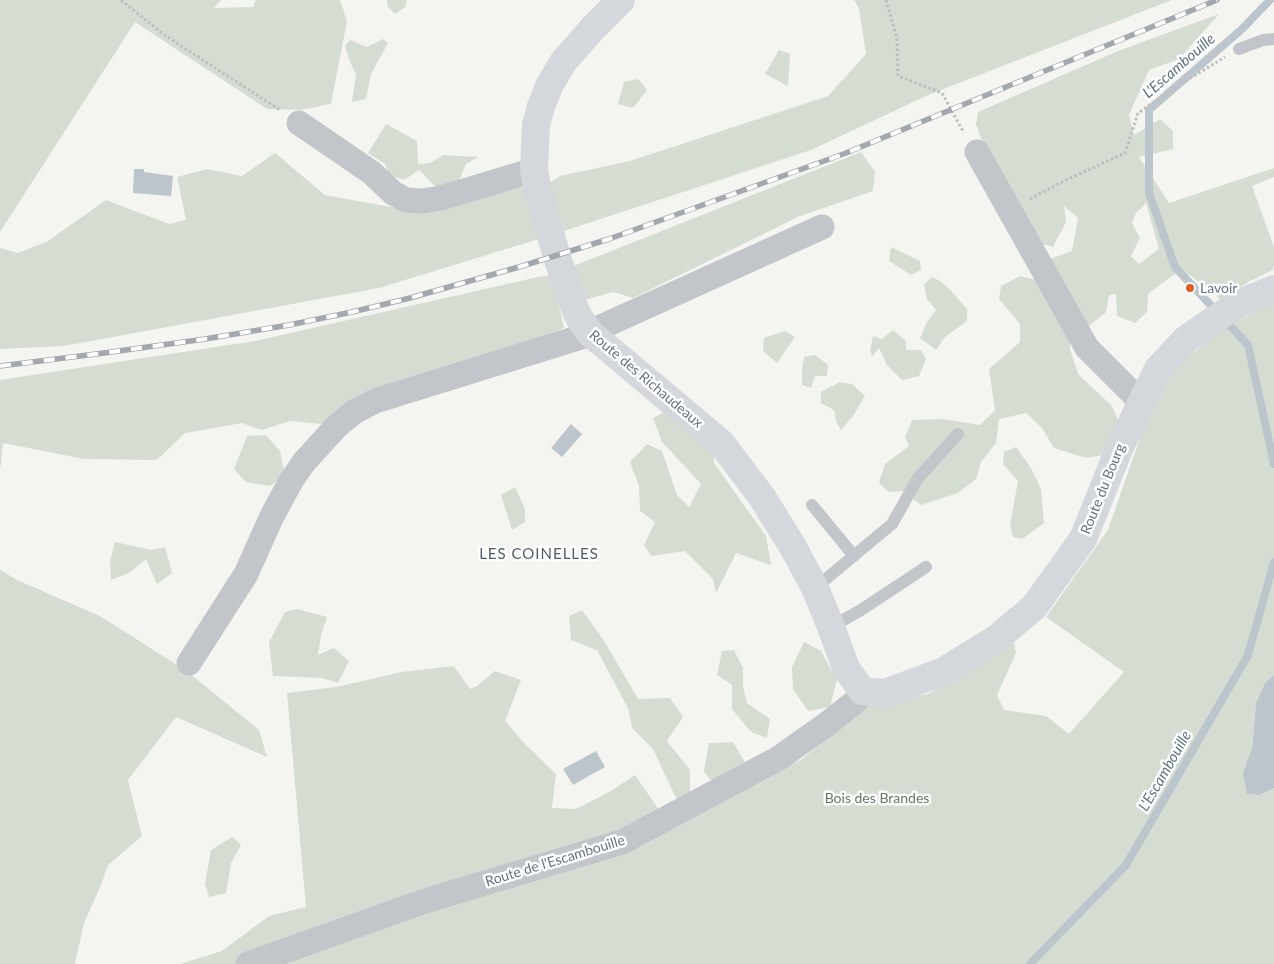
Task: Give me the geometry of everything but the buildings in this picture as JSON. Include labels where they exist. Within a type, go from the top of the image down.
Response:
[{"type":"street","name":"Route des Richaudeaux","points":[[621,0],[564,61],[550,84],[540,106],[536,126],[536,178],[558,260],[575,309],[590,333],[721,443],[767,505],[793,547],[816,588],[846,668],[862,691]]},
{"type":"street","points":[[299,123],[372,173],[393,193],[406,200],[422,201],[441,198],[536,178]]},
{"type":"street","points":[[977,152],[1087,348],[1142,403]]},
{"type":"street","points":[[189,664],[246,574],[290,481],[304,462],[354,412],[375,401],[590,333],[601,326],[822,227]]},
{"type":"street","name":"Route du Bourg","points":[[862,691],[885,694],[942,672],[996,639],[1034,607],[1083,539],[1119,449],[1158,369],[1185,340],[1212,321],[1242,302],[1274,289]]},
{"type":"street","name":"Route de l'Escambouille","points":[[248,964],[425,901],[622,842],[778,758],[856,701],[862,691]]},
{"type":"lane","points":[[1239,49],[1263,40],[1274,39]]},
{"type":"lane","points":[[816,588],[892,524],[918,478],[958,434]]},
{"type":"lane","points":[[812,504],[854,556]]},
{"type":"lane","points":[[831,627],[926,567]]},
{"type":"path","points":[[121,0],[163,34],[299,123]]},
{"type":"path","points":[[886,0],[897,38],[898,76],[942,93],[961,128],[977,152]]},
{"type":"path","points":[[1009,210],[1062,182],[1125,153],[1138,113],[1173,89],[1239,49]]},
{"type":"green space","points":[[0,0],[221,0],[214,8],[253,7],[256,0],[340,0],[347,21],[331,104],[300,110],[267,109],[135,22],[0,232]]},
{"type":"green space","points":[[387,0],[407,0],[405,7],[395,14],[387,6]]},
{"type":"green space","points":[[854,0],[1172,0],[928,95],[811,150],[561,232],[547,185],[560,176],[630,161],[828,96],[866,54],[859,9]]},
{"type":"green space","points":[[1219,14],[1179,59],[1149,70],[1129,115],[1134,135],[1160,119],[1173,131],[1173,149],[1139,157],[1169,203],[1274,168],[1274,177],[1252,186],[1274,247],[1273,270],[1250,281],[1220,300],[1214,293],[1184,271],[1172,276],[1148,294],[1147,312],[1135,323],[1117,316],[1116,294],[1109,295],[1106,312],[1084,330],[1071,336],[1070,349],[1078,374],[1112,406],[1120,424],[1103,455],[1086,458],[1054,448],[1042,428],[1026,413],[999,419],[996,443],[981,462],[976,479],[958,493],[921,505],[903,491],[889,492],[879,483],[885,464],[909,446],[905,437],[912,420],[943,419],[980,425],[995,410],[989,369],[1020,342],[1020,324],[999,299],[1001,286],[1020,276],[1041,281],[1045,261],[1072,251],[1078,218],[1064,206],[1066,222],[1053,247],[1034,242],[990,164],[976,124],[978,112],[1118,51]],"holes":[[[1146,203],[1159,249],[1139,264],[1131,256],[1140,238],[1132,223],[1136,213]]]},
{"type":"green space","points":[[383,39],[388,43],[371,74],[366,99],[352,102],[356,74],[345,46],[350,40],[367,47]]},
{"type":"green space","points":[[779,50],[790,54],[788,86],[765,74]]},
{"type":"green space","points":[[638,79],[647,90],[633,108],[618,104],[624,82]]},
{"type":"green space","points":[[386,124],[417,141],[418,164],[430,163],[443,155],[478,157],[466,164],[457,186],[436,187],[419,170],[404,180],[389,175],[385,164],[368,153]]},
{"type":"green space","points":[[861,152],[875,172],[873,191],[800,216],[633,298],[613,292],[581,301],[571,267]]},
{"type":"green space","points":[[275,153],[325,195],[418,212],[519,185],[526,190],[539,239],[379,288],[64,346],[0,349],[0,248],[18,253],[48,241],[106,200],[169,224],[186,220],[177,177],[207,169],[242,176]]},
{"type":"green space","points":[[891,247],[920,261],[921,270],[911,275],[889,261]]},
{"type":"green space","points":[[552,275],[564,328],[511,352],[322,424],[290,421],[262,430],[242,423],[185,433],[157,460],[84,459],[3,443],[0,467],[0,380],[255,341]]},
{"type":"green space","points":[[931,277],[946,286],[967,309],[967,321],[945,337],[936,350],[920,338],[927,322],[936,310],[927,299],[924,285]]},
{"type":"green space","name":"Bois des Brandes","points":[[1274,301],[1274,675],[1265,683],[1256,703],[1252,749],[1243,772],[1260,795],[1274,788],[1274,964],[180,964],[222,951],[269,916],[306,907],[287,693],[336,687],[402,672],[454,666],[470,689],[477,686],[495,671],[521,680],[505,721],[524,743],[556,774],[552,808],[576,809],[611,791],[635,775],[670,826],[802,759],[869,703],[928,694],[1013,637],[1016,653],[997,695],[1004,710],[1046,716],[1069,734],[1124,672],[1046,617],[1108,530],[1148,415],[1177,365],[1223,329]]},
{"type":"green space","points":[[893,330],[906,341],[906,350],[921,350],[926,359],[919,376],[902,380],[887,365],[879,348],[872,357],[870,351],[873,336],[882,339]]},
{"type":"green space","points":[[785,331],[795,337],[777,363],[763,351],[764,338]]},
{"type":"green space","points":[[815,355],[828,365],[827,376],[815,376],[811,388],[802,385],[802,370],[804,357]]},
{"type":"green space","points":[[840,382],[852,384],[865,396],[853,416],[841,430],[836,421],[834,410],[821,403],[821,392]]},
{"type":"green space","points":[[673,408],[714,445],[714,463],[766,536],[771,565],[736,553],[716,593],[713,579],[685,551],[651,556],[644,545],[655,522],[640,511],[639,486],[630,462],[647,444],[662,451],[677,495],[689,507],[701,484],[662,442],[653,418]]},
{"type":"green space","points":[[266,435],[280,451],[285,475],[270,486],[246,482],[234,469],[247,436]]},
{"type":"green space","points":[[1016,447],[1031,468],[1041,489],[1044,523],[1022,539],[1013,537],[1010,525],[1018,481],[1003,464],[1004,452]]},
{"type":"green space","points":[[515,487],[525,509],[525,522],[512,530],[501,495]]},
{"type":"green space","points":[[115,542],[151,550],[165,547],[172,573],[157,584],[146,559],[129,573],[111,580],[110,561]]},
{"type":"green space","points":[[0,570],[17,580],[100,616],[188,672],[259,730],[267,757],[176,717],[128,780],[142,836],[108,865],[84,923],[75,964],[0,964]]},
{"type":"green space","points":[[297,609],[327,617],[321,635],[318,655],[334,648],[349,661],[338,683],[322,678],[273,676],[269,642],[285,612]]},
{"type":"green space","points":[[582,610],[604,641],[638,699],[670,698],[683,717],[667,741],[690,770],[690,797],[676,798],[653,749],[632,728],[628,708],[597,650],[571,640],[569,616]]},
{"type":"green space","points":[[804,642],[821,651],[837,680],[830,707],[808,711],[793,689],[792,667]]},
{"type":"green space","points":[[734,650],[743,668],[743,687],[747,703],[770,719],[767,738],[751,732],[732,709],[732,685],[717,675],[722,651]]},
{"type":"green space","points":[[733,742],[746,764],[715,786],[704,771],[709,743]]},
{"type":"green space","points":[[232,837],[241,845],[231,863],[226,893],[209,897],[205,884],[211,850]]},
{"type":"shaded area","points":[[134,169],[144,169],[144,172],[173,176],[171,196],[133,193]]},
{"type":"shaded area","points":[[571,424],[582,434],[562,457],[551,448]]},
{"type":"shaded area","points":[[1274,675],[1274,788],[1260,795],[1247,794],[1243,772],[1252,749],[1256,703],[1265,683]]},
{"type":"shaded area","points":[[596,751],[605,767],[573,785],[563,769]]},
{"type":"waterway","name":"L'Escambouille","points":[[1270,0],[1242,29],[1149,110],[1149,193],[1175,267],[1248,345],[1274,464]]},
{"type":"waterway","name":"L'Escambouille","points":[[1030,964],[1126,865],[1248,655],[1274,562]]},
{"type":"railway","points":[[0,366],[205,339],[289,325],[410,298],[519,267],[609,239],[846,153],[1217,0]]},
{"type":"place","name":"Lavoir","points":[[1190,288]]},
{"type":"district","name":"LES COINELLES","points":[[539,554]]}]
